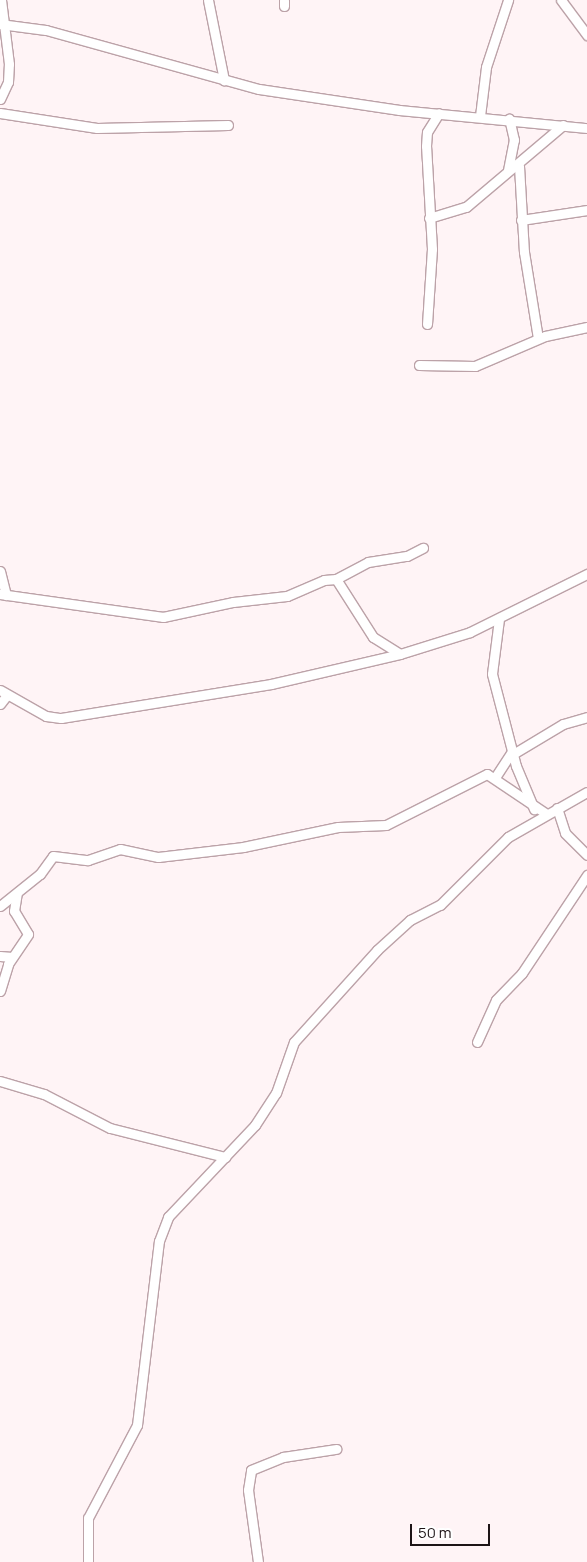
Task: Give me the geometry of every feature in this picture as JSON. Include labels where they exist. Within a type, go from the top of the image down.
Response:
[{"type":"street","points":[[0,100],[8,82],[1,0]]},
{"type":"street","points":[[208,0],[224,80]]},
{"type":"street","points":[[480,116],[486,67],[508,0]]},
{"type":"street","points":[[561,0],[587,35]]},
{"type":"street","points":[[3,26],[46,30],[259,89],[439,113],[587,128]]},
{"type":"street","points":[[0,113],[97,128],[228,125]]},
{"type":"street","points":[[426,324],[432,249],[426,146],[427,132],[439,113]]},
{"type":"street","points":[[508,119],[514,140],[508,170]]},
{"type":"street","points":[[538,338],[521,220],[519,166],[529,150],[564,125]]},
{"type":"street","points":[[429,218],[466,207],[508,170],[519,166]]},
{"type":"street","points":[[521,220],[587,210]]},
{"type":"street","points":[[420,365],[475,366],[538,338],[587,328]]},
{"type":"street","points":[[0,571],[3,595],[163,616],[234,602],[287,596],[324,580],[336,579],[368,562],[407,556],[423,548]]},
{"type":"street","points":[[0,704],[4,693],[46,716],[79,717],[272,684],[400,654],[499,619],[587,574]]},
{"type":"street","points":[[336,579],[373,637],[400,654]]},
{"type":"street","points":[[499,619],[492,674],[508,720],[512,752],[535,810]]},
{"type":"street","points":[[496,776],[512,752],[563,724],[587,716]]},
{"type":"street","points":[[0,906],[17,893],[53,856],[88,860],[120,849],[158,857],[243,847],[338,827],[386,825],[480,776],[496,776],[535,810],[545,813]]},
{"type":"street","points":[[88,1562],[88,1518],[137,1425],[162,1230],[178,1202],[225,1157],[270,1104],[294,1042],[346,983],[396,932],[440,905],[491,851],[545,813],[587,792]]},
{"type":"street","points":[[558,808],[564,833],[587,854]]},
{"type":"street","points":[[477,1042],[496,1000],[522,973],[587,875]]},
{"type":"street","points":[[0,991],[12,957],[28,934],[14,911],[17,893]]},
{"type":"street","points":[[0,956],[12,957]]},
{"type":"street","points":[[0,1081],[44,1094],[110,1128],[225,1157]]},
{"type":"street","points":[[258,1562],[248,1490],[251,1470],[283,1457],[336,1449]]}]
